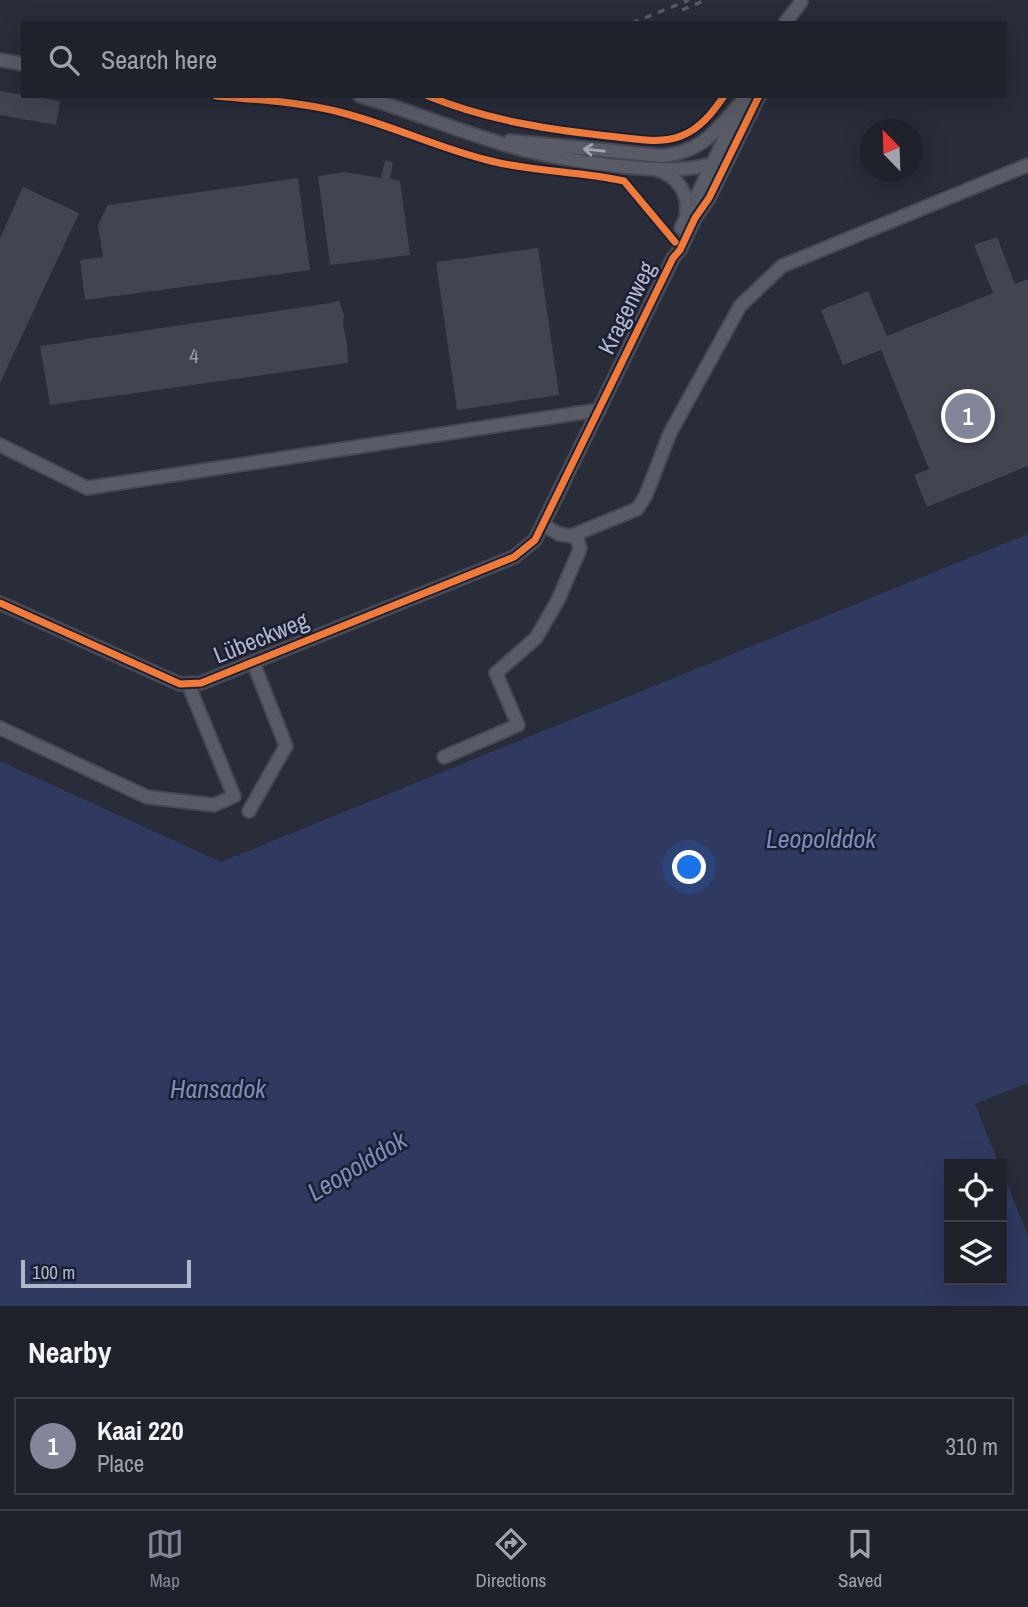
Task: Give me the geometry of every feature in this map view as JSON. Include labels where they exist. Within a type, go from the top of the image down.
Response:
[{"type":"street","points":[[787,21],[802,1]]},
{"type":"street","points":[[796,21],[802,1]]},
{"type":"street","points":[[0,60],[21,64]]},
{"type":"street","points":[[366,98],[495,141],[523,141],[663,156],[681,154],[704,143],[746,98]]},
{"type":"street","name":"Kragenweg","points":[[535,540],[673,258],[680,250],[701,186],[747,98]]},
{"type":"street","name":"Kragenweg","points":[[690,220],[709,198],[758,98]]},
{"type":"street","name":"Kragenweg","points":[[495,141],[567,159],[650,168],[690,168],[712,164],[726,156],[735,145]]},
{"type":"street","points":[[663,156],[690,168],[701,186]]},
{"type":"street","points":[[543,525],[564,536],[577,535],[637,509],[646,495],[670,433],[740,306],[782,267],[1028,165]]},
{"type":"street","points":[[650,168],[666,173],[678,182],[690,220]]},
{"type":"street","points":[[3,446],[87,488],[599,410]]},
{"type":"street","points":[[444,757],[518,725],[496,673],[536,638],[558,600],[580,549],[577,535]]},
{"type":"street","name":"Lübeckweg","points":[[0,603],[180,684],[201,683],[514,557],[535,540]]},
{"type":"street","points":[[249,811],[286,746],[253,662]]},
{"type":"street","points":[[0,728],[147,797],[214,804],[234,796],[188,684]]},
{"type":"water","points":[[1028,534],[1028,1083],[975,1104],[997,1159],[944,1159],[944,1285],[1007,1285],[1007,1184],[1028,1236],[1028,1306],[0,1306],[0,761],[221,862]]},
{"type":"building","points":[[0,91],[21,94],[21,98],[60,101],[56,125],[0,115]]},
{"type":"building","points":[[385,160],[393,162],[390,179],[400,181],[410,255],[330,265],[318,176],[345,172],[381,178]]},
{"type":"building","points":[[298,178],[310,270],[85,300],[80,260],[103,257],[98,225],[108,205]]},
{"type":"building","points":[[23,187],[79,213],[0,383],[0,238]]},
{"type":"building","points":[[997,237],[1015,284],[1028,279],[1028,466],[927,507],[914,475],[929,469],[881,350],[843,365],[821,310],[868,291],[887,336],[993,293],[974,245]]},
{"type":"building","points":[[538,248],[559,395],[457,410],[436,262]]},
{"type":"building","points":[[339,300],[344,316],[348,363],[50,405],[40,346]]},
{"type":"railway","points":[[637,21],[689,0]]},
{"type":"railway","points":[[682,10],[706,0]]},
{"type":"cycle path","points":[[237,98],[327,109],[491,161],[624,181],[675,242]]},
{"type":"cycle path","points":[[433,98],[474,112],[544,128],[641,140],[674,138],[688,133],[711,114],[723,98]]},
{"type":"cycle path","points":[[0,603],[180,684],[201,683],[514,557],[535,540],[673,258],[709,198],[758,98]]},
{"type":"place","name":"Kaai 220","points":[[968,416]]},
{"type":"water label","name":"Leopolddok","points":[[821,839]]},
{"type":"water label","name":"Hansadok","points":[[218,1089]]},
{"type":"water label","name":"Leopolddok","points":[[357,1166]]}]
